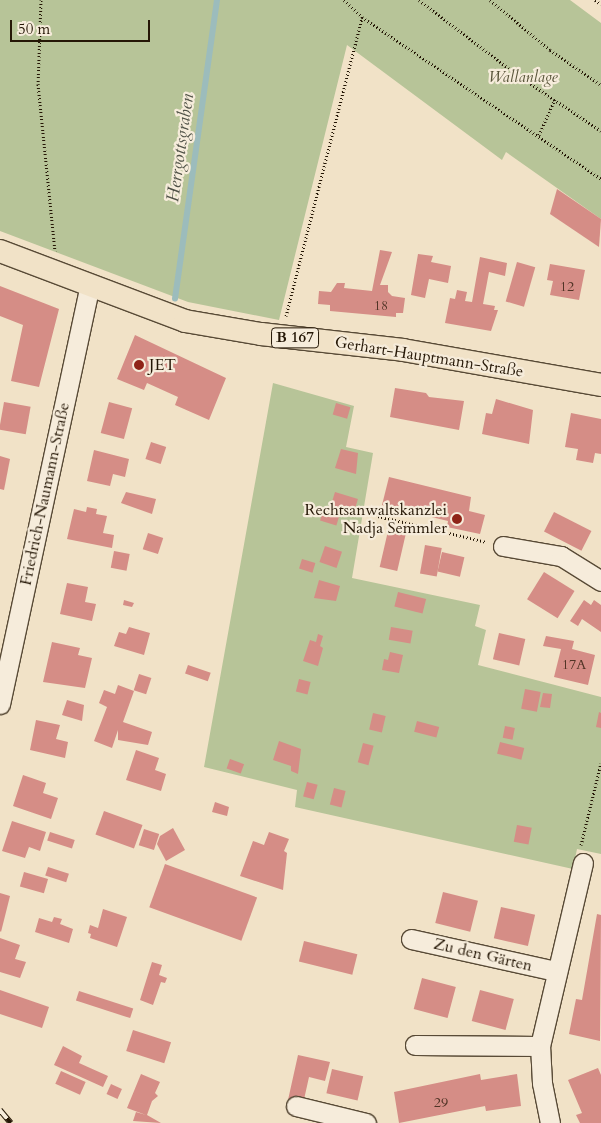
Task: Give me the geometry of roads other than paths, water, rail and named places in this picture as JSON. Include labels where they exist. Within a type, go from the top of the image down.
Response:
[{"type":"main road","name":"Gerhart-Hauptmann-Straße","points":[[0,250],[157,312],[209,325],[403,350],[601,385]]},
{"type":"street","name":"Friedrich-Naumann-Straße","points":[[0,704],[90,285]]},
{"type":"street","points":[[503,546],[561,556],[601,581]]},
{"type":"street","name":"Zu den Gärten","points":[[545,1122],[540,1046],[556,971],[583,863]]},
{"type":"street","name":"Zu den Gärten","points":[[411,939],[556,971]]},
{"type":"street","points":[[415,1045],[540,1046]]},
{"type":"street","points":[[296,1106],[366,1123]]},
{"type":"waterway","name":"Herrgottsgraben","points":[[175,299],[217,0]]},
{"type":"railway","points":[[0,1110],[11,1123]]},
{"type":"place","name":"JET","points":[[139,365]]},
{"type":"place","name":"Rechtsanwaltskanzlei Nadja Semmler","points":[[457,519]]},
{"type":"park label","name":"Wallanlage","points":[[523,77]]}]
